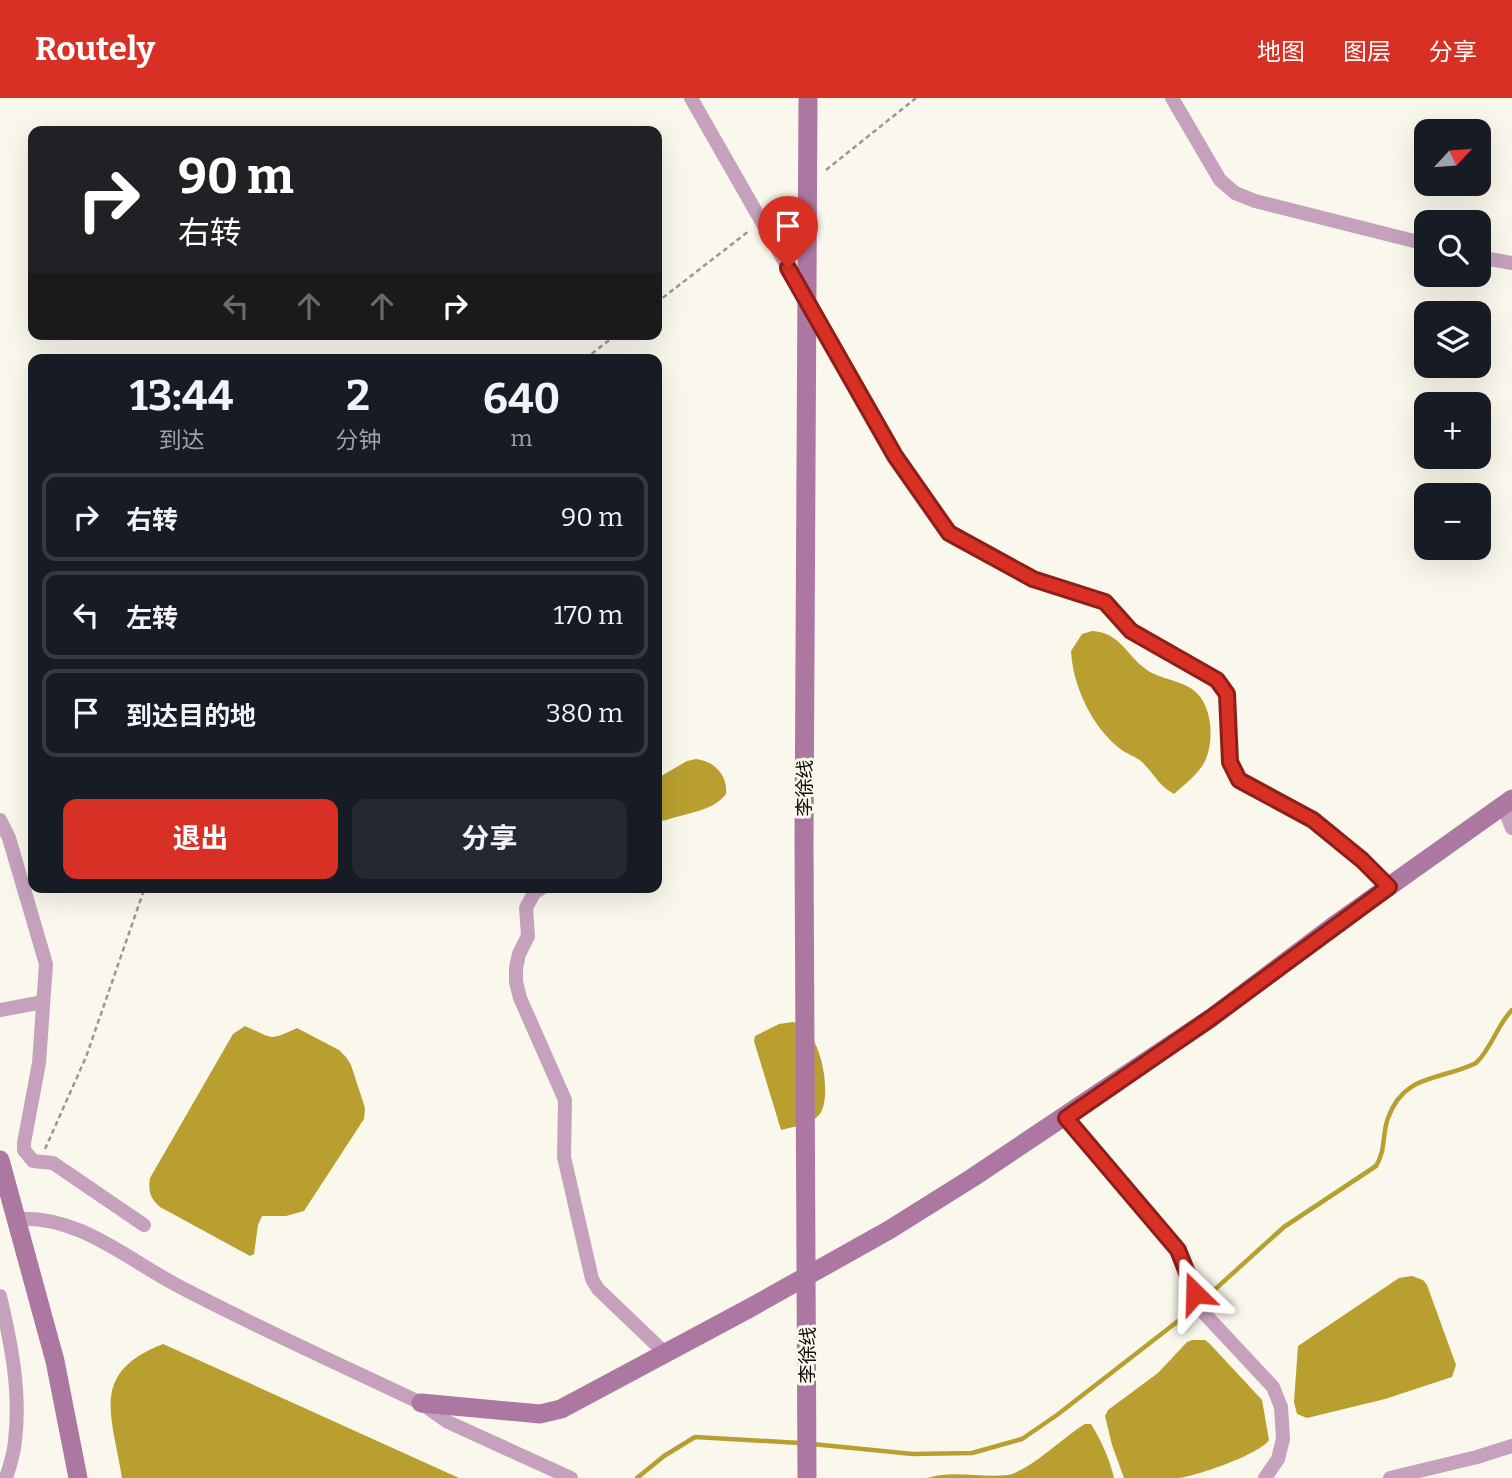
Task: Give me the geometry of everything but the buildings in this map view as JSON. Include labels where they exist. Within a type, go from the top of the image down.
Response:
[{"type":"main road","name":"李徐线","points":[[807,1478],[804,840],[808,98]]},
{"type":"main road","points":[[421,1403],[540,1414],[573,1404],[666,1354],[889,1230],[1066,1118],[1211,1018],[1507,803]]},
{"type":"main road","points":[[0,1160],[55,1361],[78,1478]]},
{"type":"street","points":[[691,98],[895,456],[949,533],[1033,579],[1105,602],[1131,631],[1217,680],[1227,694],[1230,762],[1239,780],[1313,820],[1362,860],[1389,887]]},
{"type":"street","points":[[1172,98],[1220,180],[1235,193],[1255,201],[1414,241]]},
{"type":"street","points":[[1491,259],[1512,263]]},
{"type":"street","points":[[1507,803],[1512,828]]},
{"type":"street","points":[[0,820],[9,838],[46,964],[39,1063],[24,1150],[33,1161],[53,1163],[144,1225]]},
{"type":"street","points":[[535,893],[526,908],[528,936],[519,954],[516,982],[520,998],[565,1100],[564,1157],[589,1269],[598,1289],[666,1354]]},
{"type":"street","points":[[0,1010],[43,1002]]},
{"type":"street","points":[[1066,1118],[1178,1250],[1203,1312],[1273,1387],[1281,1406],[1284,1428],[1282,1450],[1265,1478]]},
{"type":"street","points":[[17,1219],[53,1220],[77,1228],[183,1289],[421,1403],[448,1422],[570,1478]]},
{"type":"street","points":[[0,1296],[10,1341],[16,1391],[15,1443],[6,1478]]},
{"type":"street","points":[[1390,1478],[1512,1446]]},
{"type":"path","points":[[823,172],[916,98]]},
{"type":"path","points":[[662,298],[792,197]]},
{"type":"path","points":[[591,354],[609,340]]},
{"type":"path","points":[[39,1162],[86,1056],[143,893]]},
{"type":"shaded area","points":[[1092,631],[1115,639],[1143,667],[1154,674],[1192,689],[1204,704],[1211,734],[1208,754],[1198,772],[1174,794],[1140,761],[1109,739],[1092,717],[1080,692],[1071,651],[1082,634]]},
{"type":"shaded area","points":[[703,760],[714,766],[725,781],[726,794],[706,808],[663,821],[662,776],[687,761]]},
{"type":"shaded area","points":[[793,1022],[803,1027],[812,1037],[818,1050],[823,1066],[825,1097],[822,1109],[813,1120],[781,1130],[754,1041],[755,1036],[779,1024]]},
{"type":"shaded area","points":[[245,1026],[270,1037],[297,1028],[339,1050],[351,1065],[365,1108],[364,1119],[304,1211],[286,1216],[262,1216],[254,1254],[250,1256],[160,1207],[150,1194],[149,1187],[150,1178],[233,1034]]},
{"type":"shaded area","points":[[1412,1276],[1423,1280],[1427,1285],[1456,1365],[1452,1377],[1385,1399],[1307,1418],[1297,1414],[1294,1402],[1298,1346],[1399,1278]]},
{"type":"shaded area","points":[[1192,1340],[1205,1340],[1210,1344],[1262,1400],[1269,1440],[1241,1458],[1188,1476],[1124,1478],[1105,1416],[1108,1410],[1158,1373]]},
{"type":"shaded area","points":[[163,1344],[459,1478],[122,1478],[111,1415],[115,1382],[124,1368],[140,1355]]},
{"type":"shaded area","points":[[1085,1424],[1091,1424],[1098,1437],[1114,1478],[927,1478],[947,1475],[1008,1475],[1017,1472]]},
{"type":"waterway","points":[[812,1444],[913,1454],[972,1453],[1022,1439],[1191,1311],[1284,1227],[1376,1166],[1388,1118],[1403,1093],[1424,1080],[1476,1063],[1512,1010]]},
{"type":"waterway","points":[[637,1478],[664,1456],[695,1437],[800,1443]]},
{"type":"route","points":[[788,268],[895,456],[949,533],[1033,579],[1105,602],[1131,631],[1217,680],[1227,694],[1230,762],[1239,780],[1304,813],[1362,860],[1389,887],[1211,1018],[1066,1118],[1178,1250],[1195,1293]]}]
